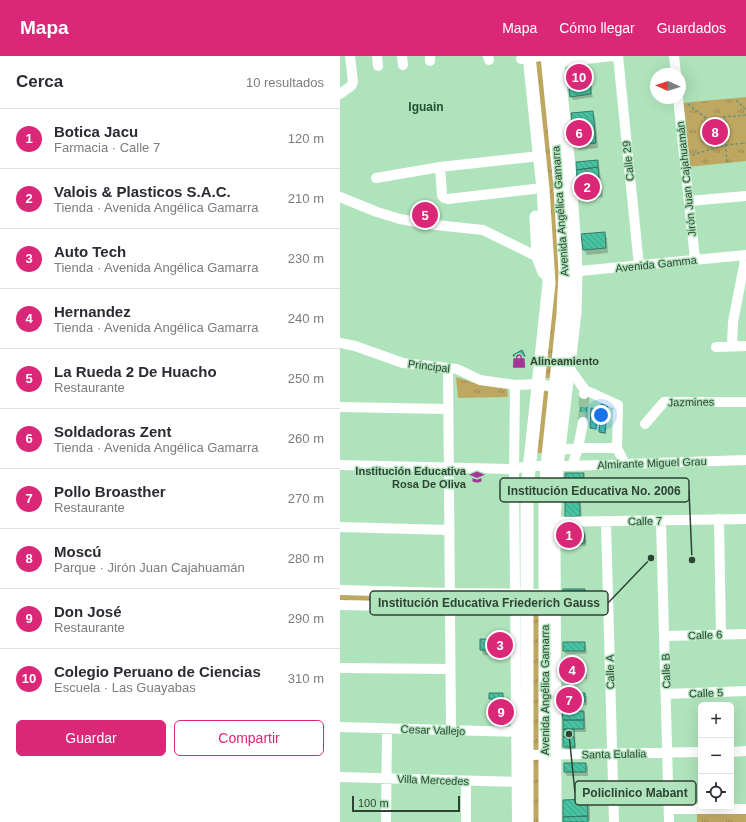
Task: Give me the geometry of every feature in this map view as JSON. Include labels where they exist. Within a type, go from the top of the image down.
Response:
[{"type":"main road","name":"Avenida Angélica Gamarra","points":[[525,57],[535,156],[543,189],[549,283],[529,466],[521,594],[521,732],[526,754],[521,782],[526,822]]},
{"type":"main road","name":"Avenida Angélica Gamarra","points":[[545,822],[550,755],[549,522],[552,466],[561,388],[571,272],[576,248],[569,166],[556,58]]},
{"type":"main road","name":"Avenida Angélica Gamarra","points":[[535,156],[534,189],[538,257],[549,283]]},
{"type":"main road","name":"Avenida Angélica Gamarra","points":[[552,466],[559,450],[561,388],[569,368],[575,313],[571,272]]},
{"type":"main road","name":"Avenida Angélica Gamarra","points":[[550,755],[555,822]]},
{"type":"street","points":[[340,94],[351,86],[353,82],[350,56]]},
{"type":"street","points":[[525,57],[542,56]]},
{"type":"street","points":[[556,58],[613,56]]},
{"type":"street","name":"Calle 29","points":[[618,56],[639,266]]},
{"type":"street","points":[[674,56],[675,68]]},
{"type":"street","name":"Jirón Juan Cajahuamán","points":[[682,104],[684,158],[695,259]]},
{"type":"street","points":[[376,178],[440,167],[535,156]]},
{"type":"street","points":[[440,167],[442,194],[444,198],[448,199],[534,189]]},
{"type":"street","points":[[689,201],[746,196]]},
{"type":"street","points":[[340,197],[400,219],[427,224],[483,230],[493,233],[538,257]]},
{"type":"street","points":[[732,346],[733,322],[746,255]]},
{"type":"street","name":"Avenida Gamma","points":[[571,272],[746,255]]},
{"type":"street","name":"Principal","points":[[340,343],[356,346],[403,363],[416,366],[448,368],[466,373],[480,380],[515,385],[538,384],[561,388]]},
{"type":"street","points":[[716,346],[746,346]]},
{"type":"street","points":[[448,368],[448,593],[451,731]]},
{"type":"street","points":[[569,368],[584,392],[618,405],[617,448],[625,464]]},
{"type":"street","name":"Avenida Angélica Gamarra","points":[[515,385],[514,469],[521,594]]},
{"type":"street","name":"Jazmines","points":[[645,424],[664,402],[746,402]]},
{"type":"street","points":[[340,406],[447,409]]},
{"type":"street","points":[[572,466],[578,448],[582,422]]},
{"type":"street","points":[[559,450],[578,448],[617,448]]},
{"type":"street","name":"Almirante Miguel Grau","points":[[340,465],[514,469],[529,466],[746,460]]},
{"type":"street","points":[[719,519],[721,634]]},
{"type":"street","name":"Calle 7","points":[[549,522],[746,519]]},
{"type":"street","name":"Calle B","points":[[661,521],[669,822]]},
{"type":"street","name":"Calle A","points":[[606,522],[614,822]]},
{"type":"street","points":[[340,528],[448,530]]},
{"type":"street","points":[[340,590],[550,594]]},
{"type":"street","points":[[340,605],[550,609]]},
{"type":"street","name":"Calle 6","points":[[664,636],[746,634]]},
{"type":"street","points":[[340,668],[450,669]]},
{"type":"street","name":"Calle 5","points":[[666,694],[746,691]]},
{"type":"street","name":"Cesar Vallejo","points":[[340,727],[521,732]]},
{"type":"street","points":[[386,822],[387,729]]},
{"type":"street","name":"Avenida Angélica Gamarra","points":[[517,822],[521,782],[521,732]]},
{"type":"street","name":"Santa Eulalia","points":[[526,754],[550,755],[698,752]]},
{"type":"street","points":[[734,752],[746,752]]},
{"type":"street","name":"Villa Mercedes","points":[[340,777],[521,782]]},
{"type":"street","points":[[466,781],[466,822]]},
{"type":"street","points":[[669,809],[746,809]]},
{"type":"path","points":[[736,100],[746,110]]},
{"type":"path","points":[[686,104],[724,132]]},
{"type":"path","points":[[726,162],[723,117],[746,115]]},
{"type":"path","points":[[684,158],[725,145],[746,143]]},
{"type":"green space","points":[[544,60],[561,274],[552,378],[543,378],[552,288],[533,62]]},
{"type":"green space","points":[[746,97],[746,161],[688,167],[681,104],[686,104],[686,103]]},
{"type":"green space","points":[[746,116],[746,141],[729,143],[727,118]]},
{"type":"green space","points":[[456,377],[481,385],[507,388],[508,397],[458,398]]},
{"type":"green space","points":[[543,391],[552,392],[545,453],[536,453]]},
{"type":"green space","points":[[340,593],[444,595],[445,602],[340,602]]},
{"type":"green space","points":[[533,612],[541,613],[541,752],[530,752]]},
{"type":"green space","points":[[530,758],[542,758],[542,822],[530,822]]},
{"type":"green space","points":[[746,813],[746,822],[697,822],[697,814]]},
{"type":"building","points":[[591,86],[591,94],[570,97],[569,89]]},
{"type":"building","points":[[593,111],[596,143],[575,145],[571,113]]},
{"type":"building","points":[[598,160],[598,167],[576,170],[576,162]]},
{"type":"building","points":[[598,167],[599,177],[577,179],[576,170]]},
{"type":"building","points":[[599,177],[601,192],[582,194],[581,178]]},
{"type":"building","points":[[605,232],[606,248],[583,250],[581,234]]},
{"type":"building","name":"Alineamiento","points":[[522,350],[525,356],[519,366],[513,355]]},
{"type":"building","points":[[582,393],[589,394],[585,422],[579,421]]},
{"type":"building","points":[[601,404],[608,404],[605,433],[599,432]]},
{"type":"building","points":[[591,408],[598,409],[596,429],[590,428]]},
{"type":"building","points":[[565,473],[584,473],[583,485],[565,485]]},
{"type":"building","points":[[565,502],[580,502],[580,516],[565,517]]},
{"type":"building","points":[[564,532],[584,532],[585,543],[564,543]]},
{"type":"building","points":[[563,589],[585,589],[585,598],[563,598]]},
{"type":"building","points":[[480,639],[502,640],[502,650],[480,650]]},
{"type":"building","points":[[563,642],[585,642],[585,651],[563,651]]},
{"type":"building","points":[[562,667],[586,667],[586,676],[562,676]]},
{"type":"building","points":[[489,693],[503,693],[503,699],[489,699]]},
{"type":"building","points":[[563,693],[585,693],[585,702],[563,703]]},
{"type":"building","points":[[488,708],[503,709],[503,715],[488,715]]},
{"type":"building","points":[[562,711],[584,711],[584,720],[563,720]]},
{"type":"building","points":[[563,720],[584,720],[584,729],[563,729]]},
{"type":"building","points":[[563,729],[574,729],[574,737],[563,737]]},
{"type":"building","points":[[563,737],[574,737],[575,747],[563,747]]},
{"type":"building","points":[[564,763],[586,763],[586,772],[564,772]]},
{"type":"building","points":[[587,799],[588,816],[563,817],[563,800]]},
{"type":"building","points":[[588,816],[588,822],[563,822],[563,817]]},
{"type":"tunnel","points":[[583,422],[584,394]]},
{"type":"place","name":"Colegio Peruano de Ciencias","points":[[579,77]]},
{"type":"place","name":"Moscú","points":[[715,132]]},
{"type":"place","name":"Soldadoras Zent","points":[[579,133]]},
{"type":"place","name":"Valois & Plasticos S.A.C.","points":[[587,187]]},
{"type":"place","name":"La Rueda 2 De Huacho","points":[[425,215]]},
{"type":"place","name":"Alineamiento","points":[[519,361]]},
{"type":"place","name":"Institución Educativa Rosa De Oliva","points":[[477,477]]},
{"type":"place","name":"Botica Jacu","points":[[569,535]]},
{"type":"place","name":"Institución Educativa Friederich Gauss","points":[[651,558]]},
{"type":"place","name":"Institución Educativa No. 2006","points":[[692,560]]},
{"type":"place","name":"Auto Tech","points":[[500,645]]},
{"type":"place","name":"Hernandez","points":[[572,670]]},
{"type":"place","name":"Pollo Broasther","points":[[569,700]]},
{"type":"place","name":"Don José","points":[[501,712]]},
{"type":"place","name":"Policlinico Mabant","points":[[569,734]]},
{"type":"district","name":"Iguain","points":[[426,107]]}]
